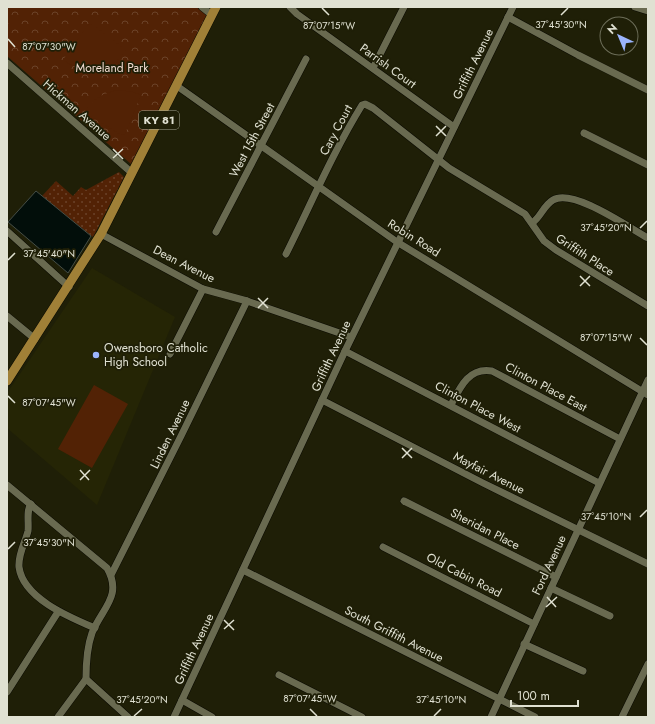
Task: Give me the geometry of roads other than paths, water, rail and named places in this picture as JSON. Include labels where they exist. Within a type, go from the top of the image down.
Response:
[{"type":"main road","name":"KY 81","points":[[7,381],[69,287],[101,234],[214,11]]},
{"type":"street","points":[[202,7],[214,11]]},
{"type":"street","name":"Parrish Court","points":[[290,7],[297,14],[454,127]]},
{"type":"street","points":[[373,68],[404,7]]},
{"type":"street","points":[[635,7],[648,11]]},
{"type":"street","points":[[510,10],[578,55],[648,90]]},
{"type":"street","name":"Griffith Avenue","points":[[174,717],[351,338],[397,242],[439,160],[510,10]]},
{"type":"street","name":"West 15th Street","points":[[216,232],[306,59]]},
{"type":"street","name":"Hickman Avenue","points":[[7,63],[132,173]]},
{"type":"street","name":"Robin Road","points":[[176,86],[397,242],[645,394]]},
{"type":"street","name":"Cary Court","points":[[319,187],[357,113],[364,104],[373,108],[439,160]]},
{"type":"street","points":[[584,133],[648,165]]},
{"type":"street","name":"Griffith Place","points":[[439,160],[449,168],[525,214],[544,241],[556,250],[648,306]]},
{"type":"street","points":[[286,254],[319,187]]},
{"type":"street","points":[[532,222],[546,205],[553,200],[569,197],[582,201],[648,238]]},
{"type":"street","points":[[7,231],[69,287]]},
{"type":"street","name":"Dean Avenue","points":[[101,234],[203,289],[247,301],[351,338]]},
{"type":"street","points":[[170,354],[203,289]]},
{"type":"street","name":"Linden Avenue","points":[[111,575],[182,436],[247,301]]},
{"type":"street","points":[[7,316],[35,339]]},
{"type":"street","name":"Clinton Place West","points":[[345,351],[452,405],[599,483]]},
{"type":"street","name":"Clinton Place East","points":[[452,405],[464,382],[472,374],[482,370],[492,371],[620,439]]},
{"type":"street","name":"Ford Avenue","points":[[491,717],[599,483],[620,439],[645,394],[648,380]]},
{"type":"street","name":"Mayfair Avenue","points":[[322,400],[483,483],[648,564]]},
{"type":"street","points":[[7,484],[107,568],[111,575],[113,585],[111,597],[94,628],[88,649],[86,679],[58,717]]},
{"type":"street","name":"Sheridan Place","points":[[404,501],[556,576]]},
{"type":"street","points":[[32,504],[29,509],[28,530],[19,560],[20,572],[31,589],[58,612],[94,628]]},
{"type":"street","name":"Old Cabin Road","points":[[383,547],[534,624]]},
{"type":"street","name":"South Griffith Avenue","points":[[243,570],[535,717]]},
{"type":"street","points":[[551,588],[610,616]]},
{"type":"street","points":[[7,692],[58,612]]},
{"type":"street","points":[[524,644],[583,671]]},
{"type":"street","points":[[622,717],[648,664]]},
{"type":"street","points":[[279,675],[362,717]]},
{"type":"street","points":[[86,679],[128,717]]},
{"type":"street","points":[[182,700],[212,717]]},
{"type":"place","name":"Owensboro Catholic High School","points":[[96,355]]},
{"type":"park label","name":"Moreland Park","points":[[112,68]]}]
